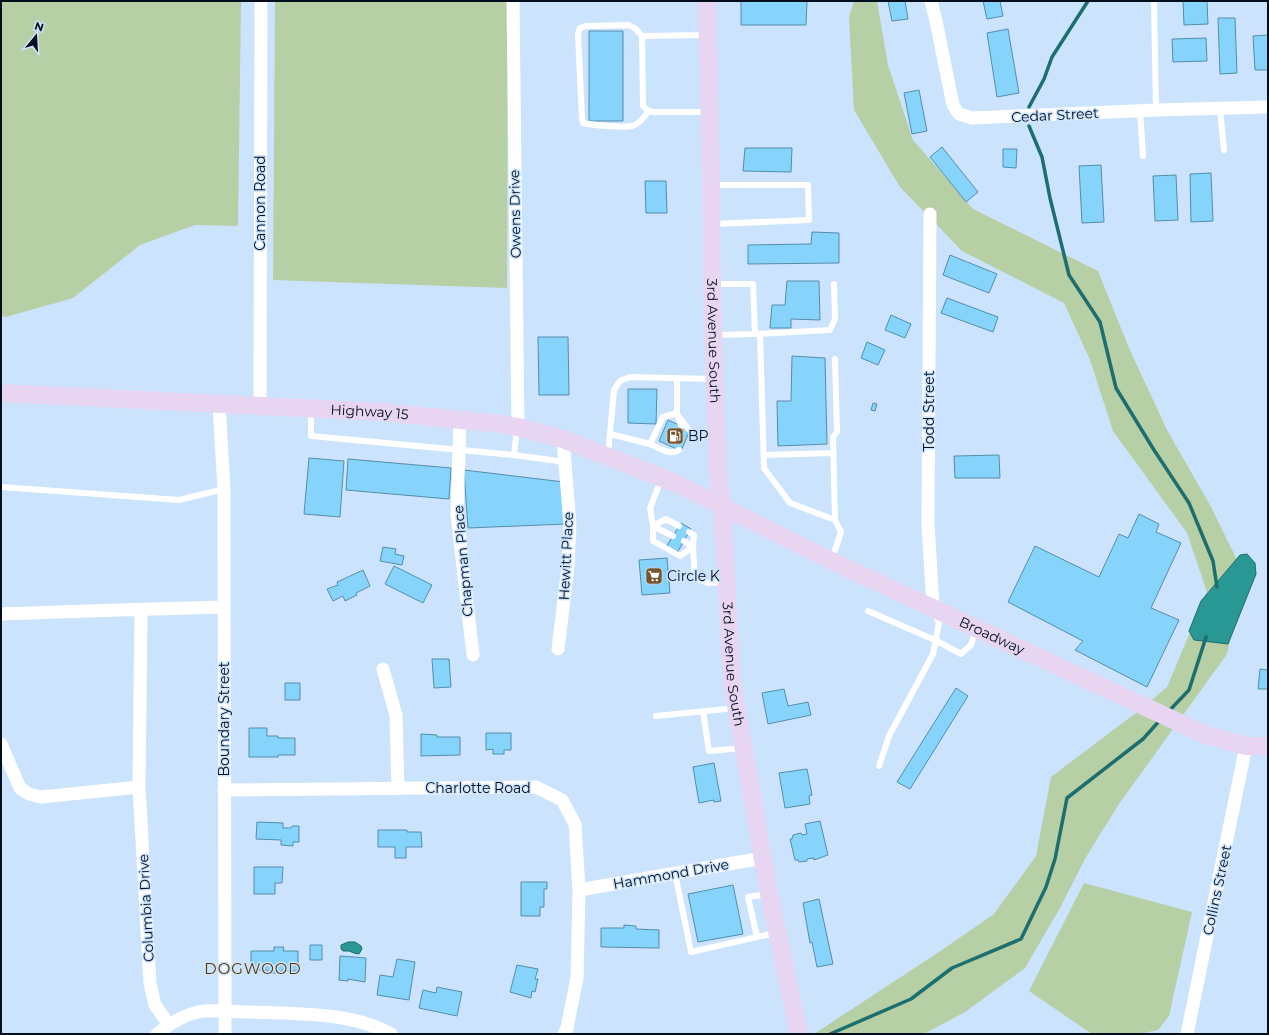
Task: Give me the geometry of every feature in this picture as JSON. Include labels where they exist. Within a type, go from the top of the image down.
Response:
[{"type":"main road","name":"3rd Avenue South","points":[[707,1],[717,467],[722,506],[732,682],[769,894],[798,1034]]},
{"type":"main road","name":"Highway 15","points":[[1,393],[382,412],[518,427],[563,439],[661,478],[722,506]]},
{"type":"main road","name":"Broadway","points":[[722,506],[831,560],[1206,735],[1246,746],[1268,746]]},
{"type":"street","name":"Cannon Road","points":[[260,406],[261,1]]},
{"type":"street","name":"Owens Drive","points":[[513,1],[518,427]]},
{"type":"street","name":"Cedar Street","points":[[931,1],[953,105],[959,114],[972,118],[1268,107]]},
{"type":"street","name":"Todd Street","points":[[930,214],[928,524],[933,608]]},
{"type":"street","name":"Boundary Street","points":[[220,404],[224,489],[224,1034]]},
{"type":"street","name":"Chapman Place","points":[[460,420],[457,514],[473,655]]},
{"type":"street","name":"Hewitt Place","points":[[558,649],[568,566],[570,525],[563,439]]},
{"type":"street","points":[[1,614],[224,607]]},
{"type":"street","name":"Columbia Drive","points":[[141,610],[140,787],[150,984],[155,1006],[169,1025]]},
{"type":"street","points":[[383,669],[396,714],[398,788]]},
{"type":"street","points":[[1,744],[20,788],[29,794],[41,797],[140,787]]},
{"type":"street","name":"Collins Street","points":[[1186,1034],[1246,746]]},
{"type":"street","name":"Charlotte Road","points":[[224,790],[536,788],[562,800],[575,824],[579,890],[577,978],[567,1028],[564,1034]]},
{"type":"street","name":"Hammond Drive","points":[[579,890],[763,858]]},
{"type":"street","points":[[157,1034],[169,1025],[198,1012],[224,1011],[336,1016],[381,1028],[391,1034]]},
{"type":"lane","points":[[1154,1],[1156,110]]},
{"type":"lane","points":[[649,111],[640,122],[633,126],[591,125],[583,123],[578,34],[580,28],[586,26],[629,25],[636,29],[642,36],[643,106],[649,111],[710,112]]},
{"type":"lane","points":[[642,36],[708,35]]},
{"type":"lane","points":[[1220,109],[1224,150]]},
{"type":"lane","points":[[1140,111],[1143,156]]},
{"type":"lane","points":[[711,185],[808,185],[809,220],[712,224]]},
{"type":"lane","points":[[712,284],[753,284],[764,468],[790,503],[835,520]]},
{"type":"lane","points":[[714,335],[830,330],[835,319],[834,284]]},
{"type":"lane","points":[[831,560],[841,532],[835,520],[833,437],[836,432],[835,360]]},
{"type":"lane","points":[[608,457],[614,390],[620,381],[630,377],[715,379]]},
{"type":"lane","points":[[677,378],[677,414],[681,426]]},
{"type":"lane","points":[[312,408],[311,436],[514,455],[565,462]]},
{"type":"lane","points":[[677,414],[688,429]]},
{"type":"lane","points":[[650,444],[663,417],[677,414]]},
{"type":"lane","points":[[514,455],[518,427]]},
{"type":"lane","points":[[610,434],[650,444],[675,453],[679,450]]},
{"type":"lane","points":[[764,455],[834,453]]},
{"type":"lane","points":[[661,478],[650,508],[653,526],[653,541],[680,556],[693,548]]},
{"type":"lane","points":[[1,487],[179,500],[224,489]]},
{"type":"lane","points":[[653,526],[666,519],[679,526]]},
{"type":"lane","points":[[653,526],[673,536]]},
{"type":"lane","points":[[689,532],[694,535],[693,548],[695,578],[708,583],[726,582]]},
{"type":"lane","points":[[684,541],[693,548]]},
{"type":"lane","points":[[879,766],[889,736],[933,654],[937,641],[939,623],[933,608]]},
{"type":"lane","points":[[868,611],[937,641],[961,654],[971,644],[976,628]]},
{"type":"lane","points":[[656,716],[737,708]]},
{"type":"lane","points":[[703,711],[709,751],[744,748]]},
{"type":"lane","points":[[675,873],[691,952],[778,933]]},
{"type":"lane","points":[[757,937],[748,897],[769,894]]},
{"type":"shaded area","points":[[1,1],[241,1],[238,226],[195,225],[140,245],[73,298],[6,317],[1,316]]},
{"type":"shaded area","points":[[275,1],[508,1],[507,288],[273,280]]},
{"type":"shaded area","points":[[854,1],[877,1],[888,65],[913,140],[973,209],[1098,271],[1129,348],[1167,430],[1210,505],[1245,576],[1227,654],[1119,804],[1086,857],[1060,908],[1025,968],[965,1012],[924,1034],[814,1034],[994,914],[1036,856],[1051,777],[1145,706],[1167,687],[1207,592],[1187,533],[1113,431],[1090,360],[1064,303],[962,251],[900,187],[854,110],[849,17]]},
{"type":"shaded area","points":[[1247,554],[1255,563],[1256,574],[1228,644],[1194,640],[1189,631],[1201,601],[1240,555]]},
{"type":"shaded area","points":[[1084,883],[1192,912],[1169,1016],[1158,1030],[1139,1034],[1092,1034],[1029,991]]},
{"type":"shaded area","points":[[348,942],[355,942],[361,946],[362,949],[359,954],[343,951],[341,949],[341,945]]},
{"type":"building","points":[[741,1],[807,1],[806,25],[741,25]]},
{"type":"building","points":[[888,1],[905,1],[908,19],[892,21]]},
{"type":"building","points":[[983,1],[1000,1],[1003,16],[987,19]]},
{"type":"building","points":[[1183,1],[1207,1],[1208,24],[1184,25]]},
{"type":"building","points":[[1218,18],[1235,18],[1237,73],[1220,74]]},
{"type":"building","points":[[1008,29],[1019,93],[997,97],[987,33]]},
{"type":"building","points":[[589,31],[623,31],[623,121],[589,121]]},
{"type":"building","points":[[1268,35],[1268,70],[1255,70],[1253,36]]},
{"type":"building","points":[[1206,38],[1207,61],[1173,62],[1172,39]]},
{"type":"building","points":[[919,90],[927,131],[912,134],[904,93]]},
{"type":"building","points":[[942,147],[978,192],[966,202],[930,157]]},
{"type":"building","points":[[745,148],[792,148],[791,172],[743,171]]},
{"type":"building","points":[[1003,149],[1017,149],[1016,168],[1003,167]]},
{"type":"building","points":[[1101,165],[1104,222],[1082,223],[1079,166]]},
{"type":"building","points":[[1211,173],[1213,221],[1191,222],[1190,174]]},
{"type":"building","points":[[1176,175],[1178,220],[1155,221],[1153,176]]},
{"type":"building","points":[[645,181],[666,181],[667,213],[646,213]]},
{"type":"building","points":[[812,232],[839,233],[839,263],[748,264],[748,245],[811,244]]},
{"type":"building","points":[[950,255],[997,274],[989,293],[943,275]]},
{"type":"building","points":[[787,281],[819,281],[820,320],[791,319],[791,328],[770,328],[772,305],[785,305]]},
{"type":"building","points":[[947,298],[998,317],[993,332],[941,313]]},
{"type":"building","points":[[891,315],[911,324],[905,338],[885,330]]},
{"type":"building","points":[[538,337],[568,337],[569,395],[539,395]]},
{"type":"building","points":[[867,342],[885,350],[878,365],[861,358]]},
{"type":"building","points":[[792,356],[825,358],[827,444],[778,446],[777,401],[791,401]]},
{"type":"building","points":[[628,389],[657,389],[656,424],[628,423]]},
{"type":"building","points":[[873,403],[877,404],[875,411],[871,410]]},
{"type":"building","name":"BP","points":[[668,420],[690,430],[681,451],[659,441]]},
{"type":"building","points":[[999,455],[1000,478],[955,478],[954,456]]},
{"type":"building","points":[[309,458],[344,461],[340,517],[304,514]]},
{"type":"building","points":[[348,459],[451,468],[449,499],[346,490]]},
{"type":"building","points":[[464,470],[564,482],[566,524],[468,528]]},
{"type":"building","points":[[1139,514],[1159,524],[1156,532],[1181,543],[1151,608],[1179,620],[1147,687],[1075,650],[1083,641],[1008,602],[1035,546],[1099,577],[1119,534],[1128,538]]},
{"type":"building","name":"Circle K","points":[[681,523],[691,529],[677,553],[666,547]]},
{"type":"building","points":[[383,547],[396,549],[395,554],[404,556],[402,565],[380,561]]},
{"type":"building","name":"Circle K","points":[[667,558],[670,593],[642,595],[639,560]]},
{"type":"building","points":[[394,566],[432,585],[423,603],[385,584]]},
{"type":"building","points":[[363,570],[370,586],[356,593],[357,595],[345,601],[343,596],[333,601],[327,589],[338,585],[337,582]]},
{"type":"building","points":[[432,659],[449,659],[451,687],[434,688]]},
{"type":"building","points":[[1260,669],[1268,670],[1268,689],[1258,689]]},
{"type":"building","points":[[285,683],[300,683],[300,700],[285,700]]},
{"type":"building","points":[[956,688],[968,696],[910,789],[897,782]]},
{"type":"building","points":[[784,689],[788,706],[808,702],[811,715],[768,724],[762,693]]},
{"type":"building","points":[[249,728],[267,728],[267,736],[278,736],[278,738],[295,738],[295,755],[278,755],[278,757],[249,757]]},
{"type":"building","points":[[486,733],[511,733],[511,750],[504,750],[504,754],[493,754],[493,749],[486,750]]},
{"type":"building","points":[[421,734],[437,735],[437,737],[460,737],[460,755],[421,756]]},
{"type":"building","points":[[714,763],[721,801],[714,802],[714,800],[699,803],[693,767]]},
{"type":"building","points":[[807,769],[812,795],[809,796],[810,804],[785,808],[779,773]]},
{"type":"building","points":[[820,821],[828,855],[814,860],[814,858],[799,862],[798,860],[795,860],[790,839],[792,839],[793,835],[801,833],[802,835],[807,834],[805,824]]},
{"type":"building","points":[[257,822],[283,823],[283,828],[299,826],[299,842],[293,842],[293,846],[281,845],[281,840],[256,839]]},
{"type":"building","points":[[378,830],[407,830],[407,832],[421,832],[422,847],[406,847],[406,858],[395,858],[395,847],[378,847]]},
{"type":"building","points":[[254,867],[283,867],[282,883],[275,883],[275,894],[254,894]]},
{"type":"building","points":[[521,882],[547,882],[547,889],[544,889],[544,907],[540,907],[540,916],[521,916]]},
{"type":"building","points":[[733,885],[743,934],[698,942],[688,894]]},
{"type":"building","points":[[819,899],[833,964],[817,967],[812,942],[810,943],[803,903]]},
{"type":"building","points":[[624,925],[636,926],[636,929],[659,930],[659,948],[601,947],[601,928],[624,928]]},
{"type":"building","points":[[310,945],[322,945],[322,960],[310,960]]},
{"type":"building","points":[[274,947],[284,947],[283,951],[298,951],[298,971],[267,973],[267,970],[251,970],[251,951],[274,951]]},
{"type":"building","points":[[340,956],[366,958],[365,982],[348,979],[348,981],[339,980]]},
{"type":"building","points":[[397,959],[415,962],[409,1000],[377,995],[380,975],[393,977]]},
{"type":"building","points":[[517,965],[538,969],[535,979],[538,979],[535,992],[532,991],[531,998],[510,992]]},
{"type":"building","points":[[437,987],[462,992],[457,1016],[419,1008],[423,990],[436,993]]},
{"type":"waterway","points":[[1029,107],[1044,79],[1052,57],[1088,1]]},
{"type":"waterway","points":[[1029,126],[1042,157],[1050,198],[1069,275],[1100,322],[1116,388],[1189,503],[1213,561],[1217,587]]},
{"type":"waterway","points":[[1168,712],[1189,690],[1206,637]]},
{"type":"waterway","points":[[830,1034],[911,999],[952,968],[1021,939],[1046,887],[1055,859],[1067,798],[1143,739],[1161,719]]},
{"type":"place","name":"BP","points":[[675,436]]},
{"type":"place","name":"Circle K","points":[[654,576]]},
{"type":"district","name":"DOGWOOD","points":[[253,969]]}]
